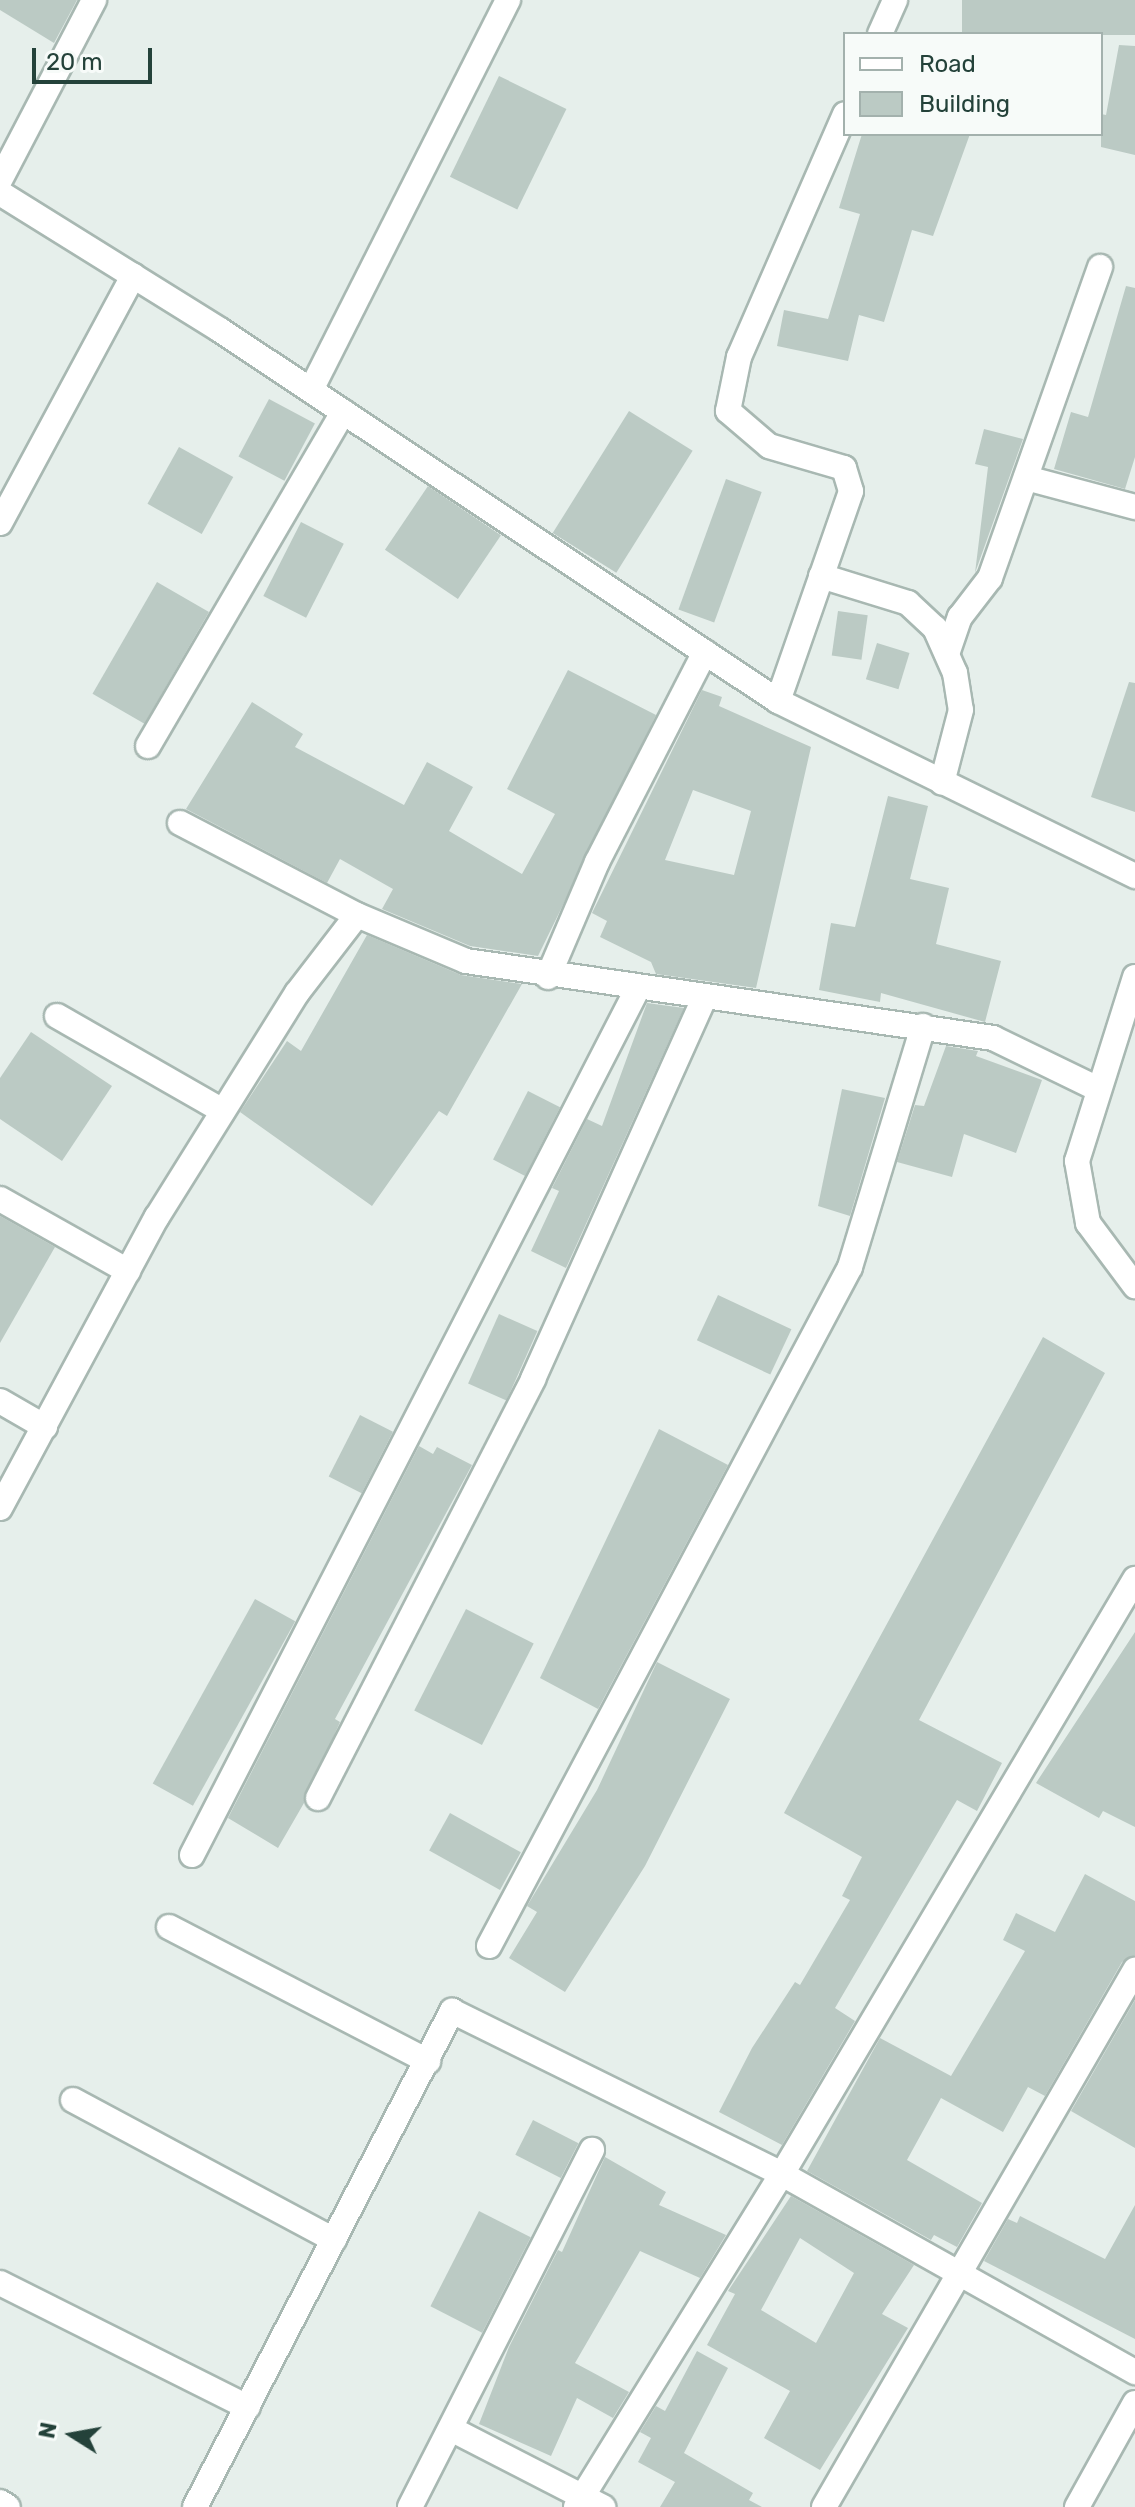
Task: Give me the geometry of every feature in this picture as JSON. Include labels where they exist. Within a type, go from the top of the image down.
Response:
[{"type":"street","points":[[0,180],[94,0]]},
{"type":"street","points":[[311,390],[508,0]]},
{"type":"street","points":[[881,32],[895,0]]},
{"type":"street","points":[[778,701],[851,491],[844,468],[769,446],[728,411],[739,357],[843,119]]},
{"type":"street","points":[[0,193],[311,390],[778,701],[1135,876]]},
{"type":"street","points":[[947,654],[960,617],[990,578],[1100,267]]},
{"type":"street","points":[[0,523],[133,276]]},
{"type":"street","points":[[148,746],[343,412]]},
{"type":"street","points":[[1026,478],[1135,507]]},
{"type":"street","points":[[821,576],[908,603],[935,628],[947,654],[961,710],[942,783]]},
{"type":"street","points":[[548,977],[597,862],[705,652]]},
{"type":"street","points":[[180,823],[357,915],[466,961],[548,977],[993,1038],[1098,1089]]},
{"type":"street","points":[[0,1508],[128,1271],[223,1111],[297,993],[357,915]]},
{"type":"street","points":[[192,1855],[637,990]]},
{"type":"street","points":[[1133,990],[1098,1089],[1077,1161],[1088,1223],[1135,1286]]},
{"type":"street","points":[[318,1798],[533,1379],[705,997]]},
{"type":"street","points":[[57,1016],[223,1111]]},
{"type":"street","points":[[489,1946],[850,1267],[923,1026]]},
{"type":"street","points":[[0,1199],[128,1271]]},
{"type":"street","points":[[0,1401],[45,1427]]},
{"type":"street","points":[[453,2430],[587,2503],[1135,1579]]},
{"type":"street","points":[[169,1927],[428,2061]]},
{"type":"street","points":[[824,2507],[957,2271],[1135,1970]]},
{"type":"street","points":[[195,2507],[452,2011],[782,2174],[1135,2372]]},
{"type":"street","points":[[73,2100],[334,2240]]},
{"type":"street","points":[[410,2507],[453,2430],[592,2150]]},
{"type":"street","points":[[0,2283],[248,2407]]},
{"type":"street","points":[[1077,2507],[1135,2403]]},
{"type":"street","points":[[0,2502],[8,2507]]},
{"type":"building","points":[[0,0],[77,0],[54,43],[0,10]]},
{"type":"building","points":[[962,0],[1135,0],[1135,35],[1103,35],[1103,32],[962,32]]},
{"type":"building","points":[[1119,45],[1135,46],[1135,155],[1101,147],[1103,114],[1106,115]]},
{"type":"building","points":[[499,76],[566,109],[517,210],[450,177]]},
{"type":"building","points":[[861,136],[969,136],[933,236],[912,230],[884,322],[859,315],[848,361],[777,346],[784,310],[828,319],[860,214],[839,208]]},
{"type":"building","points":[[1126,286],[1135,288],[1135,457],[1125,489],[1054,469],[1071,412],[1088,417]]},
{"type":"building","points":[[269,399],[315,423],[284,481],[238,456]]},
{"type":"building","points":[[629,411],[693,451],[616,573],[553,533]]},
{"type":"building","points":[[984,429],[1023,439],[975,573],[988,467],[975,464]]},
{"type":"building","points":[[179,447],[233,477],[202,534],[147,504]]},
{"type":"building","points":[[726,479],[762,492],[714,623],[678,610]]},
{"type":"building","points":[[428,486],[501,535],[458,599],[385,550]]},
{"type":"building","points":[[301,522],[344,544],[306,618],[263,596]]},
{"type":"building","points":[[157,582],[209,612],[144,724],[92,694]]},
{"type":"building","points":[[838,611],[868,615],[861,660],[832,656]]},
{"type":"building","points":[[877,643],[910,653],[898,689],[866,679]]},
{"type":"building","points":[[568,670],[656,715],[538,956],[470,946],[382,909],[393,889],[340,859],[327,883],[186,809],[252,702],[303,734],[295,747],[404,805],[427,762],[473,787],[449,831],[522,874],[555,814],[507,789]]},
{"type":"building","points":[[1129,682],[1135,683],[1135,812],[1091,797]]},
{"type":"building","points":[[702,690],[722,697],[719,706],[811,747],[756,988],[656,974],[651,962],[600,937],[607,921],[592,913]],"holes":[[[693,790],[751,811],[734,875],[665,860]]]},
{"type":"building","points":[[888,796],[928,806],[910,879],[949,888],[936,944],[1001,961],[985,1022],[881,993],[880,1002],[819,990],[831,923],[855,927]]},
{"type":"building","points":[[367,935],[461,975],[522,984],[447,1116],[439,1111],[372,1206],[240,1112],[287,1041],[301,1051]]},
{"type":"building","points":[[647,1003],[684,1008],[566,1268],[531,1251],[559,1191],[552,1188],[587,1119],[602,1126]]},
{"type":"building","points":[[31,1032],[112,1086],[62,1161],[0,1119],[0,1078]]},
{"type":"building","points":[[946,1046],[978,1051],[976,1056],[1042,1080],[1016,1153],[964,1134],[952,1177],[897,1162],[915,1105],[924,1106]]},
{"type":"building","points":[[842,1089],[885,1098],[850,1216],[818,1206]]},
{"type":"building","points":[[528,1091],[560,1107],[525,1176],[493,1160]]},
{"type":"building","points":[[0,1216],[55,1247],[0,1343]]},
{"type":"building","points":[[718,1295],[791,1329],[770,1375],[697,1340]]},
{"type":"building","points":[[499,1314],[537,1331],[506,1401],[468,1383]]},
{"type":"building","points":[[1043,1337],[1105,1373],[919,1720],[1002,1763],[977,1811],[957,1800],[835,2008],[855,2021],[782,2145],[719,2112],[752,2048],[795,1982],[800,1985],[850,1900],[842,1896],[862,1857],[784,1813]]},
{"type":"building","points":[[360,1415],[393,1432],[362,1493],[329,1476]]},
{"type":"building","points":[[659,1429],[728,1465],[598,1709],[540,1678]]},
{"type":"building","points":[[419,1446],[433,1454],[437,1447],[472,1465],[335,1719],[340,1722],[304,1803],[278,1848],[228,1818]]},
{"type":"building","points":[[255,1599],[295,1621],[193,1806],[153,1784]]},
{"type":"building","points":[[466,1609],[534,1644],[482,1745],[414,1711]]},
{"type":"building","points":[[1135,1632],[1135,1827],[1103,1811],[1099,1818],[1036,1783]]},
{"type":"building","points":[[657,1662],[730,1699],[645,1866],[565,1992],[509,1958],[537,1912],[527,1906],[597,1790]]},
{"type":"building","points":[[450,1813],[521,1852],[500,1890],[429,1851]]},
{"type":"building","points":[[1085,1874],[1135,1901],[1135,1955],[1122,1962],[1045,2096],[1028,2087],[1003,2132],[941,2098],[907,2160],[982,2203],[957,2247],[934,2235],[931,2240],[807,2171],[880,2038],[951,2076],[1025,1951],[1003,1940],[1016,1913],[1055,1932]]},
{"type":"building","points":[[1135,2000],[1135,2148],[1071,2111]]},
{"type":"building","points":[[533,2120],[578,2143],[561,2178],[515,2155]]},
{"type":"building","points":[[605,2157],[666,2192],[659,2205],[726,2235],[700,2278],[640,2251],[575,2363],[629,2392],[613,2418],[577,2398],[551,2456],[479,2424],[509,2347],[558,2250],[562,2252]]},
{"type":"building","points":[[791,2196],[914,2265],[882,2314],[908,2328],[820,2470],[764,2438],[790,2391],[707,2345],[735,2294],[728,2291]],"holes":[[[800,2238],[854,2273],[816,2343],[761,2310]]]},
{"type":"building","points":[[1135,2205],[1135,2339],[984,2261],[1008,2219],[1017,2223],[1020,2216],[1105,2259]]},
{"type":"building","points":[[479,2211],[531,2237],[482,2333],[430,2306]]},
{"type":"building","points":[[697,2351],[728,2368],[684,2453],[753,2493],[749,2500],[762,2507],[660,2507],[675,2482],[638,2462],[651,2438],[640,2432],[656,2406],[665,2411]]}]
